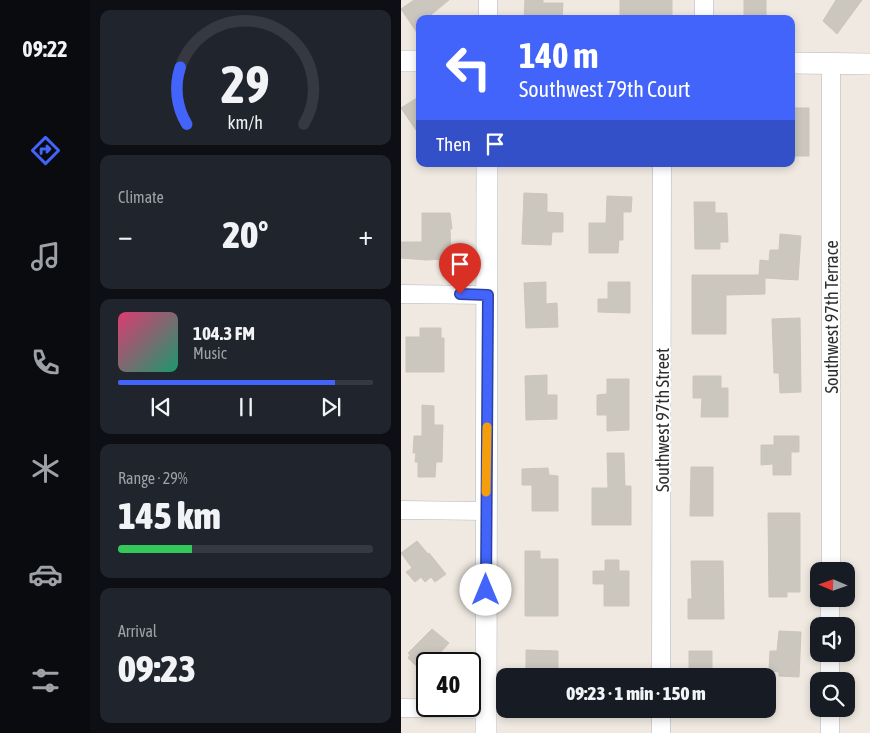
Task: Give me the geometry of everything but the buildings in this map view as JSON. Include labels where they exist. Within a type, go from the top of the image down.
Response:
[{"type":"street","points":[[488,0],[488,15]]},
{"type":"street","points":[[705,0],[705,15]]},
{"type":"street","points":[[401,61],[416,61]]},
{"type":"street","points":[[795,63],[870,64]]},
{"type":"street","name":"Southwest 97th Terrace","points":[[831,64],[831,562]]},
{"type":"street","points":[[486,733],[487,167]]},
{"type":"street","name":"Southwest 97th Street","points":[[661,668],[662,167]]},
{"type":"street","points":[[401,294],[488,295]]},
{"type":"street","points":[[401,510],[486,511]]},
{"type":"street","points":[[401,708],[486,709]]},
{"type":"street","points":[[830,717],[830,733]]},
{"type":"street","points":[[661,718],[661,733]]},
{"type":"slow traffic","points":[[486,492],[487,427]]},
{"type":"route","points":[[460,294],[488,295],[486,590]]}]
